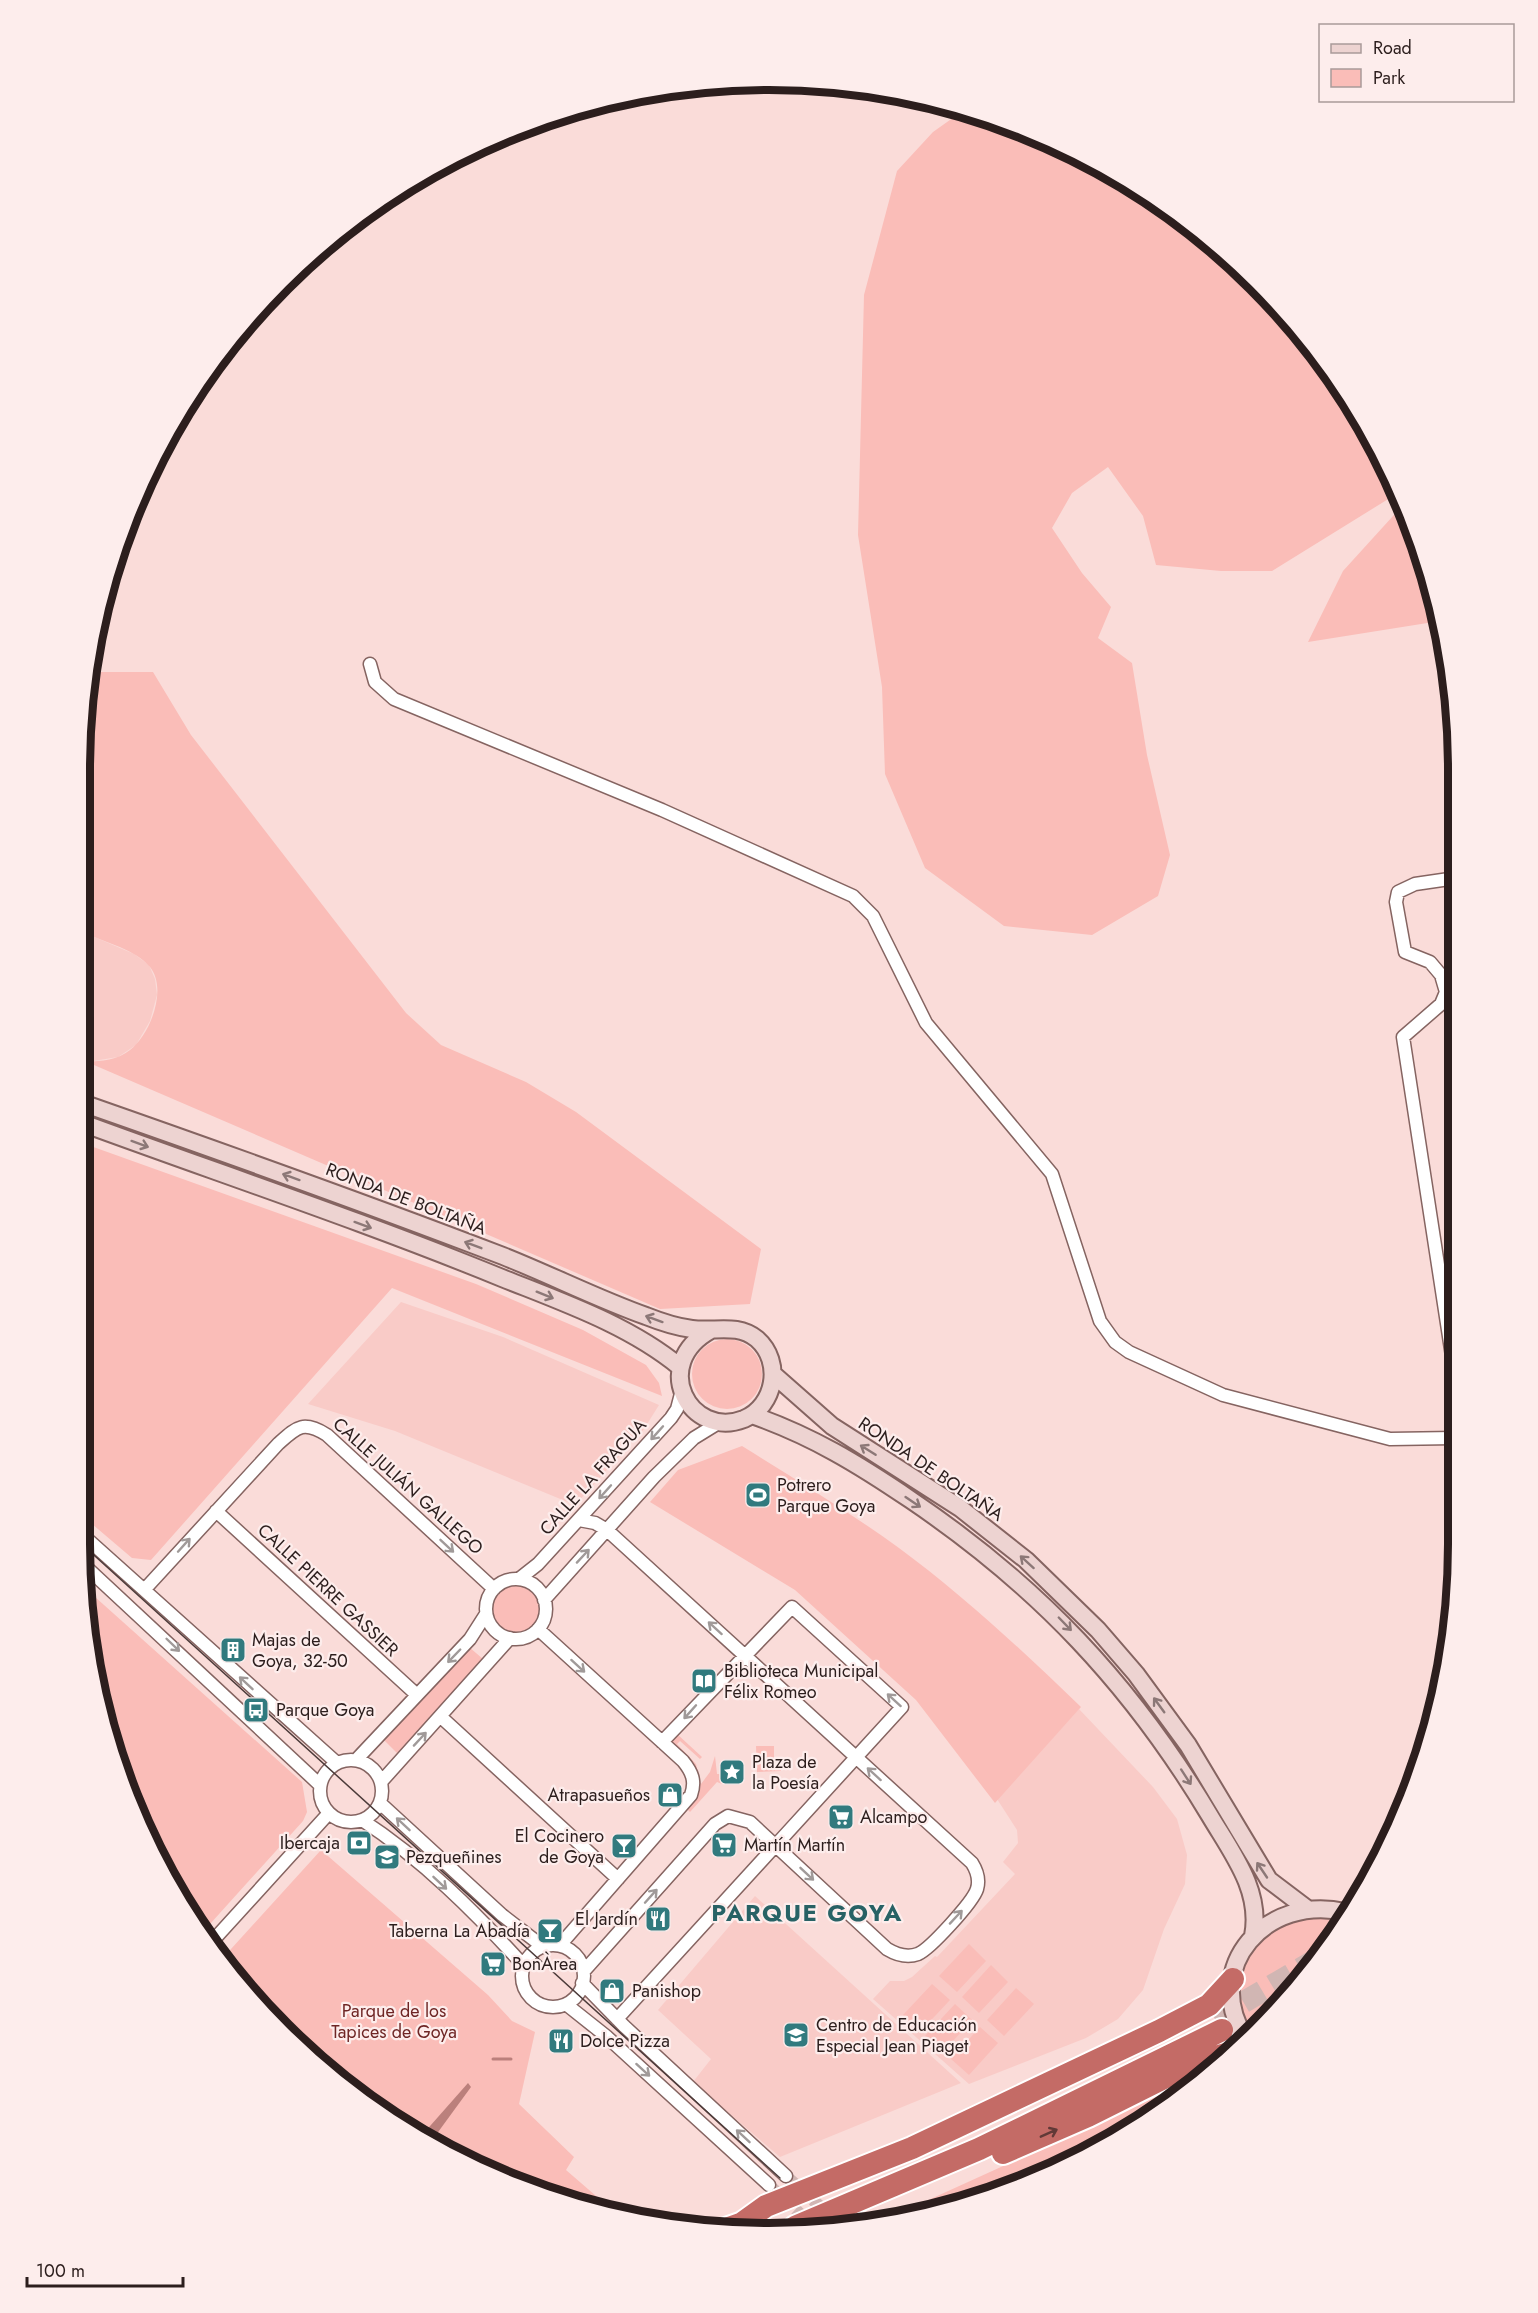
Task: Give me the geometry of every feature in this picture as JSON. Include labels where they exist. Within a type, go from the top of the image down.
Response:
[{"type":"highway","points":[[743,2222],[765,2206],[912,2148],[1159,2031],[1209,2006],[1233,1979]]},
{"type":"highway","points":[[745,2222],[979,2134],[1219,2024],[978,2149],[807,2222]]},
{"type":"highway","points":[[838,2210],[904,2197],[1088,2116],[1194,2063],[1213,2058]]},
{"type":"main road","name":"RONDA DE BOLTAÑA","points":[[90,1105],[405,1219],[564,1280],[641,1315],[677,1327],[711,1330],[723,1328],[748,1333],[766,1350],[774,1374],[841,1432],[960,1508],[1026,1560],[1098,1630],[1136,1674],[1182,1736],[1264,1874],[1280,1890],[1306,1908]]},
{"type":"main road","points":[[90,1125],[508,1280],[636,1337],[657,1348],[680,1367]]},
{"type":"main road","points":[[711,1330],[690,1344],[680,1367],[682,1390],[696,1411],[720,1422],[742,1420],[752,1415],[764,1404],[771,1390],[774,1374]]},
{"type":"main road","name":"RONDA DE BOLTAÑA","points":[[752,1415],[810,1437],[894,1489],[976,1546],[1060,1619],[1094,1655],[1145,1719],[1196,1792],[1252,1893],[1256,1917],[1253,1936]]},
{"type":"main road","points":[[1242,2031],[1234,2012],[1233,1979],[1237,1963],[1253,1936],[1274,1920],[1306,1908],[1327,1907],[1340,1911]]},
{"type":"main road","points":[[1151,2084],[1190,2076]]},
{"type":"street","points":[[370,664],[375,682],[394,699],[662,810],[853,896],[873,916],[926,1023],[1052,1174],[1101,1321],[1115,1342],[1129,1352],[1223,1395],[1390,1438],[1448,1438]]},
{"type":"street","points":[[1448,879],[1414,884],[1398,892],[1396,902],[1405,952],[1430,962],[1441,975],[1446,992],[1441,1004],[1403,1037],[1448,1330]]},
{"type":"street","name":"CALLE LA FRAGUA","points":[[519,1579],[533,1569],[671,1418],[677,1410],[682,1390]]},
{"type":"street","points":[[544,1600],[680,1451],[720,1422]]},
{"type":"street","name":"CALLE JULIÁN GALLEGO","points":[[145,1589],[278,1444],[297,1427],[308,1426],[327,1435],[494,1588]]},
{"type":"street","name":"CALLE PIERRE GASSIER","points":[[216,1511],[417,1695]]},
{"type":"street","points":[[567,2004],[583,1977],[716,1824],[728,1816],[750,1822],[887,1949],[902,1955],[914,1954],[926,1949],[974,1897],[978,1876],[972,1863],[608,1530],[595,1523],[579,1520]]},
{"type":"street","points":[[90,1541],[337,1763]]},
{"type":"street","points":[[91,1570],[320,1785]]},
{"type":"street","points":[[356,1760],[470,1640],[486,1614],[487,1602],[494,1588],[507,1580],[519,1579],[535,1587],[544,1600],[545,1614],[538,1629],[524,1638],[510,1638],[493,1629],[486,1614]]},
{"type":"street","points":[[617,2019],[902,1707],[792,1607],[662,1742]]},
{"type":"street","points":[[538,1629],[662,1742],[689,1769],[694,1785],[692,1795],[560,1945]]},
{"type":"street","points":[[381,1782],[510,1638]]},
{"type":"street","points":[[441,1717],[618,1879]]},
{"type":"street","points":[[356,1760],[371,1768],[381,1782],[380,1803],[372,1814],[362,1820],[347,1822],[329,1814],[321,1799],[320,1785],[325,1773],[337,1763],[356,1760]]},
{"type":"street","points":[[380,1803],[502,1915],[542,1946]]},
{"type":"street","points":[[216,1937],[329,1814]]},
{"type":"street","points":[[362,1820],[403,1850],[490,1930],[524,1965]]},
{"type":"street","points":[[769,2185],[606,2036],[567,2004],[546,2007],[530,1998],[522,1980],[524,1965],[532,1952],[542,1946],[560,1945],[577,1956],[583,1977],[617,2019],[786,2175]]},
{"type":"shaded area","points":[[90,935],[134,954],[149,965],[155,979],[157,995],[150,1021],[136,1045],[118,1057],[90,1062]]},
{"type":"shaded area","points":[[401,1302],[503,1337],[659,1405],[644,1429],[575,1505],[395,1431],[308,1404]]},
{"type":"shaded area","points":[[1079,1709],[1153,1787],[1177,1819],[1187,1855],[1185,1884],[1164,1929],[1143,1990],[1118,2019],[1086,2038],[969,2084],[873,1999],[890,1981],[904,1981],[912,1977],[935,1956],[937,1957],[1015,1874],[1003,1862],[1018,1843],[1017,1830],[997,1799]]},
{"type":"shaded area","name":"Centro de Educación Especial Jean Piaget","points":[[755,1896],[961,2083],[780,2157],[693,2082],[711,2059],[658,2010]]},
{"type":"shaded area","points":[[468,2083],[471,2087],[436,2135],[426,2130]]},
{"type":"green space","points":[[955,116],[1029,142],[1108,181],[1146,204],[1182,230],[1249,289],[1308,356],[1334,392],[1357,430],[1391,497],[1272,571],[1221,571],[1156,565],[1143,516],[1108,467],[1072,493],[1052,528],[1082,573],[1111,607],[1098,638],[1132,663],[1147,755],[1170,855],[1158,896],[1092,935],[1004,926],[925,868],[885,774],[882,687],[858,535],[864,295],[897,171],[933,132]]},
{"type":"green space","points":[[1397,512],[1412,551],[1432,622],[1308,642],[1343,571]]},
{"type":"green space","points":[[97,672],[153,672],[191,735],[406,1013],[441,1045],[526,1082],[576,1112],[761,1249],[750,1304],[660,1309],[90,1063],[120,1056],[130,1050],[150,1023],[157,999],[155,976],[144,961],[128,951],[90,935],[91,725]]},
{"type":"green space","points":[[90,1146],[476,1284],[583,1330],[646,1365],[659,1383],[662,1396],[392,1288],[151,1560],[132,1558],[90,1522]]},
{"type":"green space","points":[[734,1339],[747,1345],[756,1354],[760,1360],[762,1374],[760,1388],[752,1399],[741,1407],[720,1409],[702,1399],[694,1388],[692,1367],[702,1349],[713,1341]]},
{"type":"green space","points":[[742,1446],[860,1521],[923,1566],[993,1624],[1081,1707],[995,1803],[916,1700],[795,1590],[650,1502],[678,1470]]},
{"type":"green space","points":[[516,1586],[532,1593],[539,1609],[532,1625],[516,1632],[500,1625],[493,1609],[500,1593]]},
{"type":"green space","points":[[92,1594],[302,1782],[307,1812],[303,1821],[208,1926],[181,1884],[160,1844],[126,1762],[103,1676]]},
{"type":"green space","points":[[469,1647],[483,1659],[397,1753],[384,1740]]},
{"type":"green space","points":[[676,1733],[702,1757],[700,1759],[680,1741],[677,1744],[696,1764],[701,1784],[710,1772],[715,1756],[717,1774],[721,1774],[722,1784],[717,1782],[690,1812],[687,1809],[697,1794],[668,1741]]},
{"type":"green space","points":[[756,1746],[774,1746],[774,1761],[781,1761],[781,1771],[757,1772]]},
{"type":"green space","name":"Parque de los Tapices de Goya","points":[[321,1850],[488,1995],[512,2021],[535,2032],[519,2104],[574,2157],[566,2170],[603,2202],[551,2187],[509,2171],[429,2132],[392,2109],[356,2083],[289,2024],[227,1953]]},
{"type":"green space","points":[[1316,1915],[1336,1918],[1308,1957],[1248,2025],[1241,2004],[1240,1989],[1247,1960],[1254,1946],[1264,1935],[1276,1926]]},
{"type":"green space","points":[[969,1944],[986,1961],[957,1992],[939,1976]]},
{"type":"green space","points":[[991,1965],[1008,1982],[979,2013],[962,1997]]},
{"type":"green space","points":[[932,1984],[950,2000],[920,2032],[903,2015]]},
{"type":"green space","points":[[1016,1988],[1034,2004],[1004,2036],[987,2020]]},
{"type":"green space","points":[[955,2004],[972,2020],[943,2052],[925,2036]]},
{"type":"green space","points":[[980,2027],[998,2043],[969,2075],[951,2059]]},
{"type":"green space","points":[[1175,2088],[1146,2109],[1069,2153],[987,2187],[912,2208]]},
{"type":"waterway","points":[[493,2059],[511,2059]]},
{"type":"tunnel","points":[[1215,2019],[1296,1971]]},
{"type":"tunnel","points":[[786,2176],[835,2220]]},
{"type":"tunnel","points":[[769,2185],[809,2222]]},
{"type":"tram line","points":[[90,1552],[780,2178]]},
{"type":"place","name":"Potrero Parque Goya","points":[[758,1495]]},
{"type":"place","name":"Majas de Goya, 32-50","points":[[233,1650]]},
{"type":"place","name":"Biblioteca Municipal Félix Romeo","points":[[704,1681]]},
{"type":"place","name":"Parque Goya","points":[[256,1710]]},
{"type":"place","name":"Plaza de la Poesía","points":[[732,1772]]},
{"type":"place","name":"Atrapasueños","points":[[670,1795]]},
{"type":"place","name":"Alcampo","points":[[841,1817]]},
{"type":"place","name":"Ibercaja","points":[[359,1843]]},
{"type":"place","name":"Martín Martín","points":[[724,1845]]},
{"type":"place","name":"El Cocinero de Goya","points":[[624,1846]]},
{"type":"place","name":"Pezqueñines","points":[[387,1857]]},
{"type":"place","name":"El Jardín","points":[[658,1919]]},
{"type":"place","name":"Taberna La Abadía","points":[[550,1931]]},
{"type":"place","name":"BonÀrea","points":[[493,1964]]},
{"type":"place","name":"Panishop","points":[[612,1991]]},
{"type":"place","name":"Centro de Educación Especial Jean Piaget","points":[[796,2035]]},
{"type":"place","name":"Dolce Pizza","points":[[561,2041]]},
{"type":"district","name":"PARQUE GOYA","points":[[807,1913]]}]
